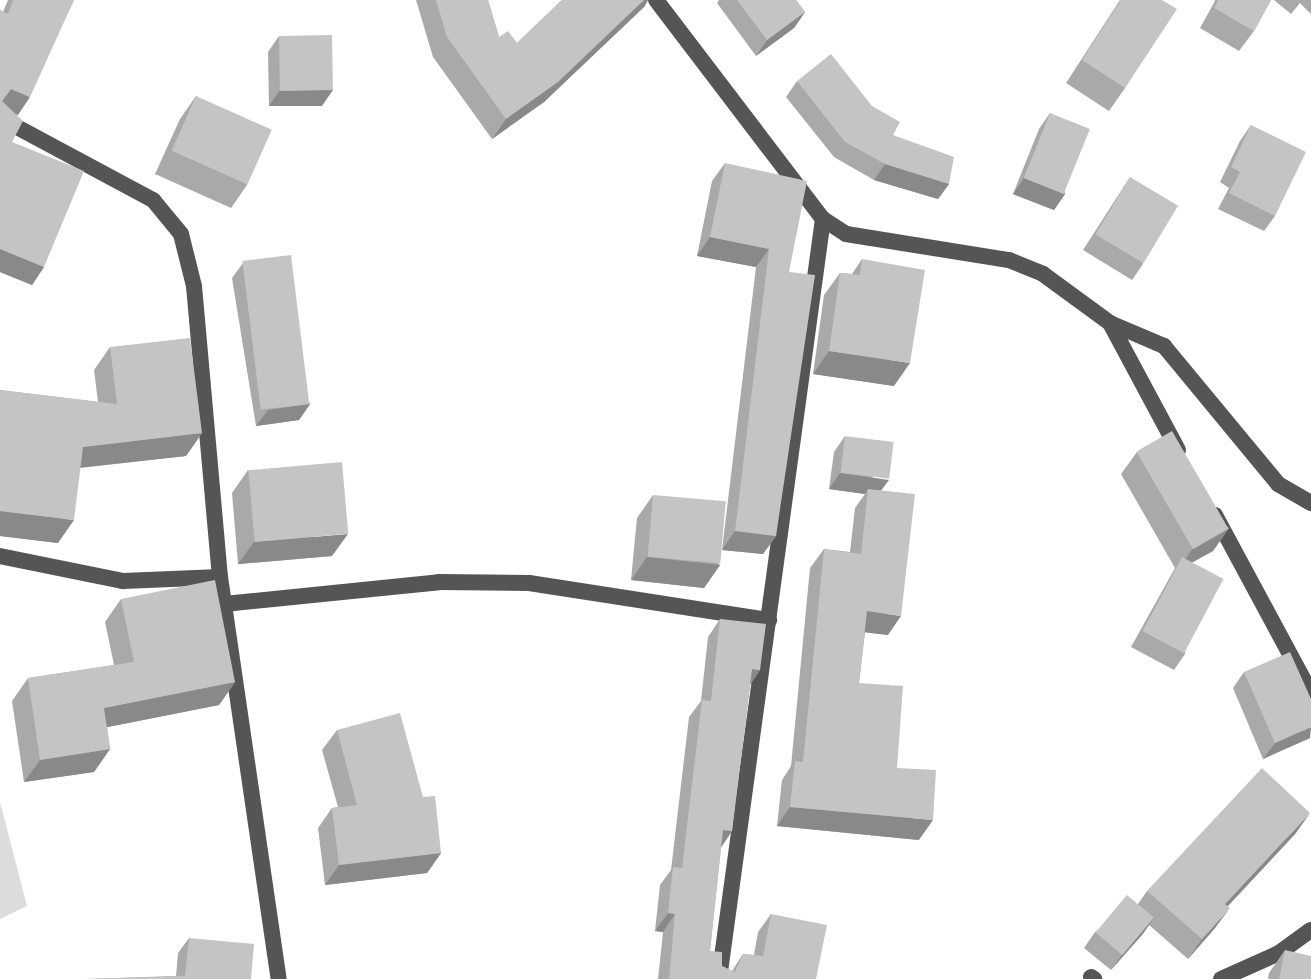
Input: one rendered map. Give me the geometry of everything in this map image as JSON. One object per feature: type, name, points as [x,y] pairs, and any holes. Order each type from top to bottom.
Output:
[{"type":"street","points":[[656,0],[823,219],[846,234],[1009,260],[1043,274],[1110,323],[1164,346],[1278,484],[1311,503]]},
{"type":"street","points":[[0,118],[153,200],[181,234],[194,286],[220,577],[279,979]]},
{"type":"street","points":[[719,979],[823,219]]},
{"type":"street","points":[[1110,323],[1185,462]]},
{"type":"street","points":[[1208,503],[1311,693]]},
{"type":"street","points":[[0,556],[123,581],[220,577]]},
{"type":"street","points":[[224,604],[439,582],[529,583],[769,620]]},
{"type":"street","points":[[1221,979],[1279,953],[1311,930]]},
{"type":"shaded area","points":[[0,802],[27,906],[0,919]]},
{"type":"building","points":[[13,0],[74,0],[30,97],[11,89],[2,101],[23,121],[12,142],[84,171],[44,267],[0,249],[0,10],[8,14]]},
{"type":"building","points":[[436,0],[488,0],[499,37],[508,31],[517,43],[562,0],[644,0],[558,82],[506,119],[447,37]]},
{"type":"building","points":[[737,0],[796,0],[805,12],[767,40]]},
{"type":"building","points":[[1121,0],[1162,0],[1177,9],[1125,88],[1082,60]]},
{"type":"building","points":[[1218,0],[1271,0],[1254,31],[1214,8]]},
{"type":"building","points":[[332,35],[333,90],[280,91],[279,36]]},
{"type":"building","points":[[831,54],[872,106],[900,122],[893,135],[954,157],[949,184],[885,164],[845,142],[797,81]]},
{"type":"building","points":[[196,96],[272,130],[247,185],[172,151]]},
{"type":"building","points":[[1050,113],[1090,129],[1064,194],[1024,178]]},
{"type":"building","points":[[1251,125],[1306,152],[1275,216],[1229,193],[1240,172],[1231,167]]},
{"type":"building","points":[[725,163],[807,181],[789,272],[815,275],[776,536],[735,531],[769,249],[710,237]]},
{"type":"building","points":[[1130,177],[1178,206],[1143,263],[1095,234]]},
{"type":"building","points":[[291,255],[309,404],[261,410],[242,261]]},
{"type":"building","points":[[862,259],[925,270],[910,363],[829,351],[840,273],[860,275]]},
{"type":"building","points":[[190,338],[202,433],[83,447],[74,520],[0,511],[0,390],[117,404],[110,347]]},
{"type":"building","points":[[1172,431],[1228,529],[1193,549],[1136,452]]},
{"type":"building","points":[[845,436],[894,442],[889,479],[840,473]]},
{"type":"building","points":[[342,462],[348,534],[255,542],[248,470]]},
{"type":"building","points":[[868,489],[915,494],[901,616],[867,611],[859,683],[903,686],[897,768],[936,770],[933,820],[790,807],[795,761],[803,762],[824,549],[861,554]]},
{"type":"building","points":[[653,495],[726,501],[720,563],[648,557]]},
{"type":"building","points":[[1182,557],[1223,579],[1184,653],[1143,631]]},
{"type":"building","points":[[215,580],[235,682],[104,708],[110,749],[40,760],[28,678],[134,662],[121,599]]},
{"type":"building","points":[[720,619],[766,624],[760,670],[752,669],[732,831],[723,830],[710,951],[722,952],[722,966],[735,972],[743,954],[763,956],[771,914],[827,925],[816,979],[669,979],[675,914],[668,913],[673,867],[682,868],[702,700],[711,701]]},
{"type":"building","points":[[1290,652],[1311,699],[1311,727],[1275,743],[1244,672]]},
{"type":"building","points":[[400,713],[423,797],[435,796],[441,853],[339,865],[332,808],[357,805],[337,730]]},
{"type":"building","points":[[1262,768],[1310,813],[1225,904],[1230,908],[1202,939],[1147,891]]},
{"type":"building","points":[[1127,895],[1154,917],[1122,955],[1096,933]]},
{"type":"building","points":[[189,938],[254,944],[251,979],[87,979],[185,976]]},
{"type":"building","points":[[1285,950],[1311,956],[1311,979],[1279,979]]}]
